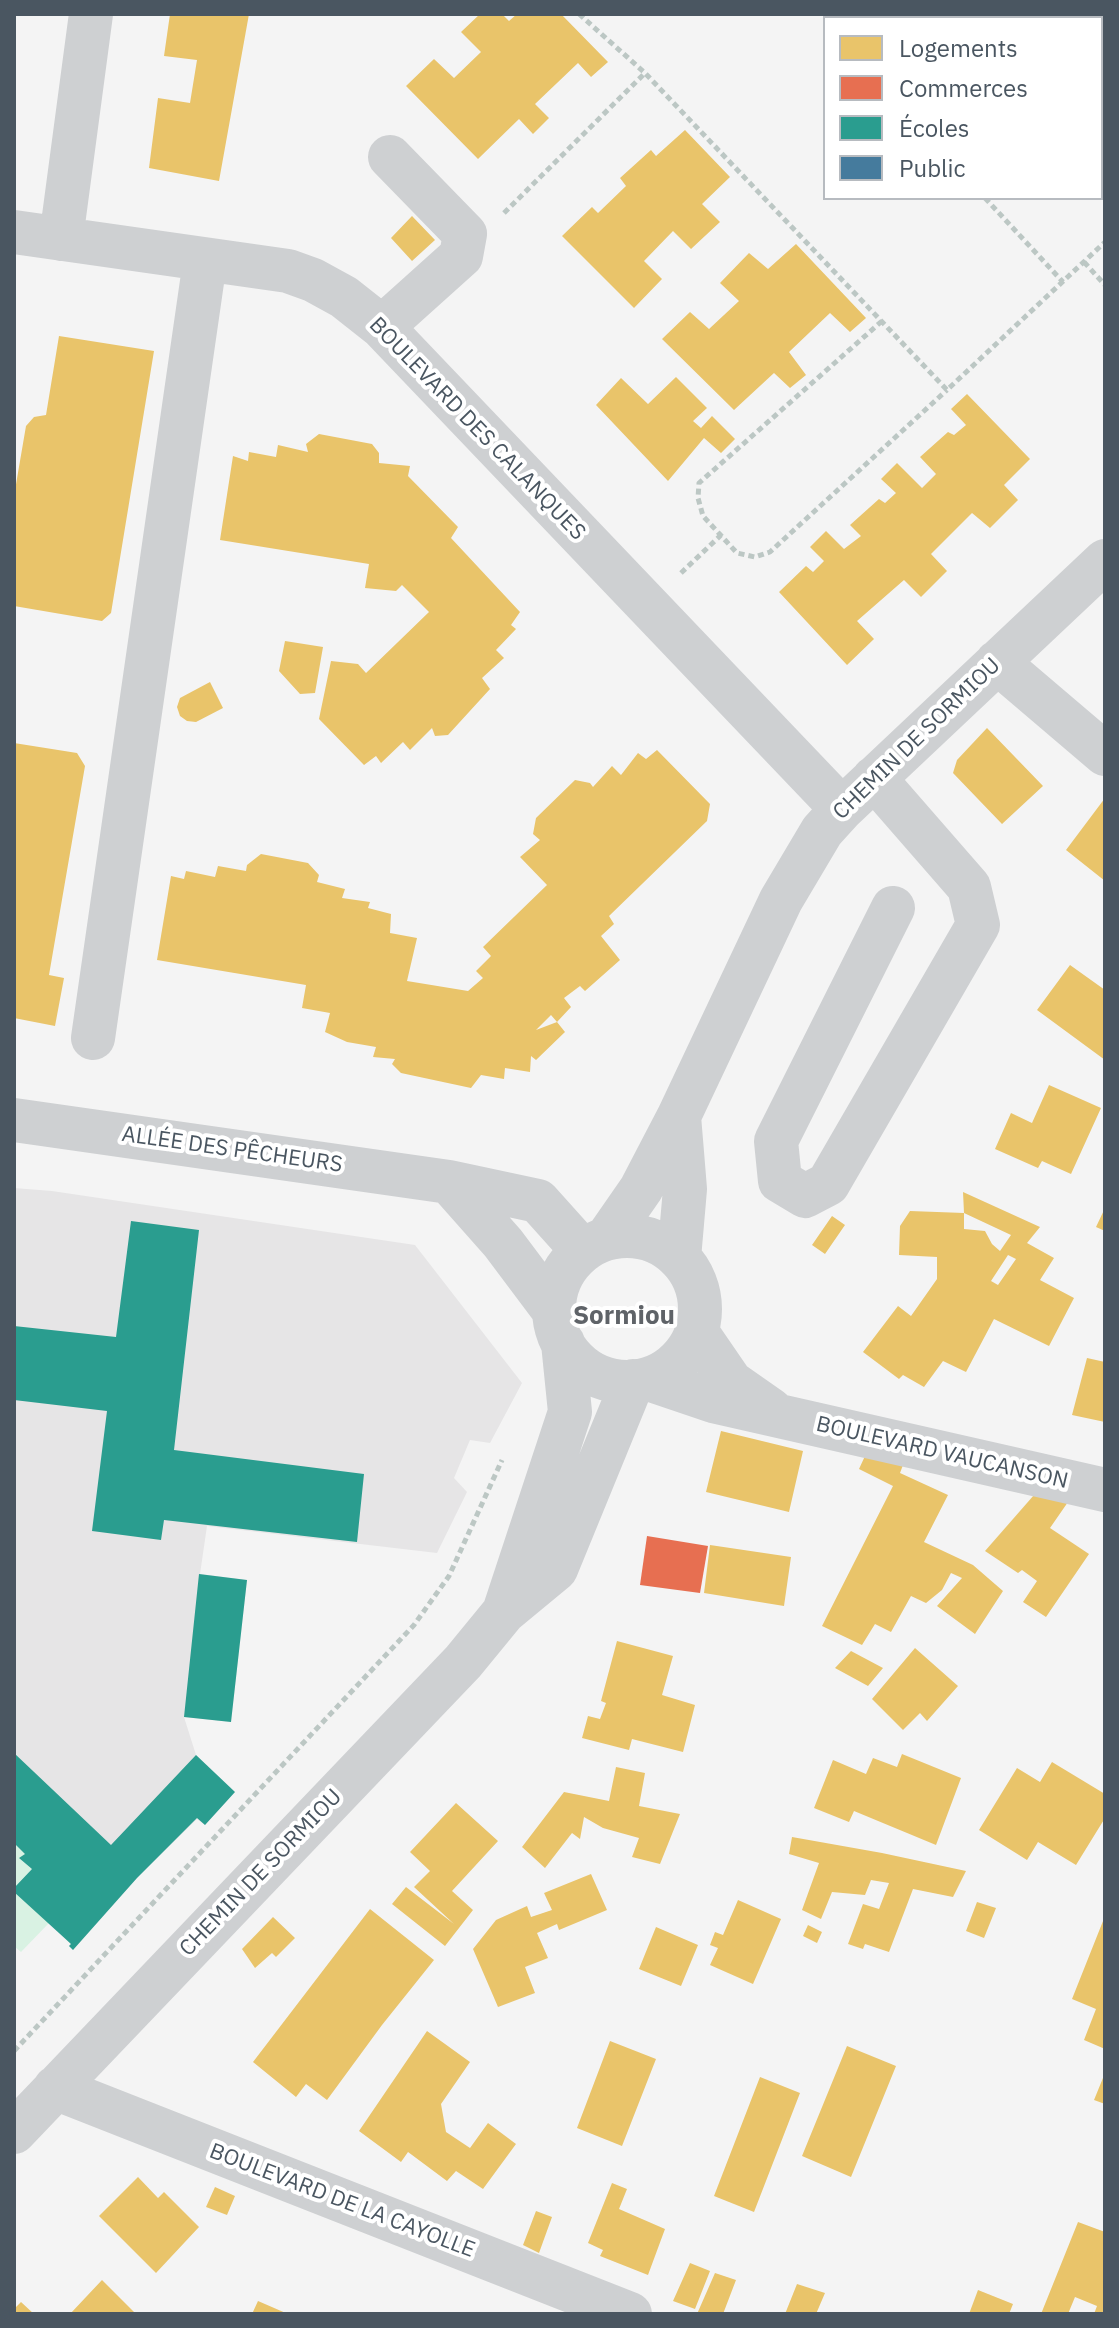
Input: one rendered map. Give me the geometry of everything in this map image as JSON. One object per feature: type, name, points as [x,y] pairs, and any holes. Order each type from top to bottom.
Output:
[{"type":"street","points":[[61,239],[91,14]]},
{"type":"street","points":[[382,327],[461,256],[465,234],[390,157]]},
{"type":"street","name":"BOULEVARD DES CALANQUES","points":[[14,232],[288,271],[344,297],[382,327],[842,809]]},
{"type":"street","points":[[93,1038],[205,261]]},
{"type":"street","name":"CHEMIN DE SORMIOU","points":[[595,1244],[641,1189],[781,900],[822,831],[874,778],[1105,561]]},
{"type":"street","points":[[997,662],[1105,754]]},
{"type":"street","points":[[874,778],[969,887],[978,925],[828,1184],[805,1196],[780,1181],[776,1141],[893,908]]},
{"type":"street","name":"CHEMIN DE SORMIOU","points":[[679,1116],[685,1189],[679,1258]]},
{"type":"street","name":"ALLÉE DES PÊCHEURS","points":[[14,1120],[449,1182],[538,1201],[595,1244]]},
{"type":"street","points":[[449,1182],[503,1243],[558,1327],[575,1360],[592,1373],[612,1380],[640,1380],[669,1368],[686,1352],[696,1331],[700,1311],[698,1292],[691,1274],[679,1258],[664,1246],[646,1238],[626,1235],[595,1244],[567,1267],[557,1288],[558,1327]]},
{"type":"street","name":"CHEMIN DE SORMIOU","points":[[504,1612],[570,1412],[558,1327]]},
{"type":"street","name":"BOULEVARD VAUCANSON","points":[[696,1331],[731,1382],[779,1416]]},
{"type":"street","name":"CHEMIN DE SORMIOU","points":[[14,2132],[463,1662],[504,1612],[556,1569],[640,1380]]},
{"type":"street","name":"BOULEVARD VAUCANSON","points":[[640,1380],[713,1401],[1105,1490]]},
{"type":"street","name":"BOULEVARD DE LA CAYOLLE","points":[[55,2088],[630,2314]]},
{"type":"path","points":[[579,14],[645,73],[947,390]]},
{"type":"path","points":[[461,256],[645,73]]},
{"type":"path","points":[[987,200],[1063,282]]},
{"type":"path","points":[[882,321],[699,483],[698,498],[703,516],[737,553],[755,557],[770,552],[1105,242]]},
{"type":"path","points":[[1084,262],[1105,285]]},
{"type":"path","points":[[14,2051],[414,1625],[449,1576],[508,1446]]},
{"type":"shaded area","points":[[14,1188],[415,1245],[522,1383],[490,1443],[470,1440],[454,1478],[467,1492],[437,1553],[207,1526],[200,1574],[247,1580],[231,1722],[184,1717],[196,1755],[235,1792],[205,1825],[197,1819],[137,1878],[73,1950],[69,1946],[71,1943],[14,1892],[14,1888],[32,1869],[19,1858],[25,1853],[14,1843]]},
{"type":"green space","points":[[14,1843],[25,1854],[20,1859],[32,1869],[14,1888]]},
{"type":"green space","points":[[16,1891],[49,1923],[21,1952],[14,1946]]},
{"type":"building: Logements","points":[[170,14],[249,14],[219,181],[149,168],[158,98],[190,103],[197,60],[164,56]]},
{"type":"building: Logements","points":[[480,14],[502,14],[509,21],[517,14],[561,14],[608,62],[591,77],[578,63],[535,104],[549,118],[533,134],[519,119],[478,159],[406,86],[434,59],[454,78],[481,52],[461,32]]},
{"type":"building: Logements","points":[[959,14],[1028,14],[1028,16]]},
{"type":"building: Logements","points":[[1105,88],[1103,116],[1103,90]]},
{"type":"building: Logements","points":[[685,130],[730,177],[702,204],[720,222],[691,249],[673,231],[644,261],[662,279],[634,308],[562,236],[592,207],[598,213],[626,186],[620,178],[651,150],[656,156]]},
{"type":"building: Logements","points":[[412,216],[435,240],[412,261],[391,238]]},
{"type":"building: Logements","points":[[796,244],[866,318],[850,332],[830,313],[789,352],[806,375],[790,388],[774,373],[734,410],[662,339],[690,312],[709,329],[739,301],[720,283],[749,253],[768,269]]},
{"type":"building: Logements","points":[[59,336],[154,351],[111,613],[102,621],[14,606],[14,496],[26,426],[34,417],[46,415]]},
{"type":"building: Logements","points":[[676,377],[707,408],[693,421],[701,428],[712,416],[735,439],[721,453],[704,438],[668,481],[596,405],[621,378],[648,404]]},
{"type":"building: Logements","points":[[967,394],[1030,459],[1004,485],[1018,500],[990,528],[972,513],[931,554],[947,571],[921,597],[904,580],[857,621],[874,639],[847,665],[779,592],[806,566],[813,572],[824,561],[810,547],[826,531],[844,549],[861,536],[850,525],[879,499],[885,503],[896,493],[881,479],[897,463],[922,488],[936,474],[920,457],[948,432],[954,435],[966,425],[951,409]]},
{"type":"building: Logements","points":[[319,434],[372,444],[379,453],[379,463],[410,466],[408,476],[458,527],[451,538],[520,612],[511,625],[516,629],[496,650],[504,658],[482,678],[490,689],[448,735],[435,736],[432,728],[410,750],[403,742],[381,763],[376,756],[364,765],[319,719],[331,661],[358,664],[366,673],[429,612],[402,585],[396,591],[365,588],[369,564],[220,540],[233,456],[248,461],[249,452],[276,457],[278,445],[308,452],[306,444]]},
{"type":"building: Logements","points":[[285,641],[323,647],[315,693],[300,694],[279,671]]},
{"type":"building: Logements","points":[[210,682],[223,708],[196,722],[180,716],[177,707],[180,698]]},
{"type":"building: Logements","points":[[987,728],[1043,786],[1002,824],[953,773],[957,760]]},
{"type":"building: Logements","points":[[14,743],[77,753],[85,766],[49,975],[64,978],[55,1026],[14,1018]]},
{"type":"building: Logements","points":[[657,750],[710,804],[707,821],[609,916],[614,924],[601,936],[620,960],[585,991],[580,986],[564,998],[571,1007],[557,1022],[565,1032],[536,1060],[531,1056],[530,1072],[505,1068],[504,1079],[481,1075],[471,1088],[401,1073],[392,1064],[395,1059],[373,1057],[376,1047],[347,1042],[325,1032],[330,1013],[302,1008],[306,985],[157,960],[171,876],[184,879],[186,871],[215,877],[218,866],[246,871],[247,865],[261,854],[308,863],[319,875],[317,882],[345,889],[342,898],[370,902],[368,908],[391,914],[390,933],[417,938],[407,981],[468,991],[483,978],[476,971],[491,956],[483,947],[547,885],[520,857],[540,840],[533,834],[536,818],[575,780],[590,783],[593,787],[612,766],[621,775],[638,753],[646,759]],"holes":[[[551,1015],[557,1022],[536,1030]]]},
{"type":"building: Logements","points":[[1105,798],[1105,881],[1066,850]]},
{"type":"building: Logements","points":[[1070,965],[1105,990],[1105,1060],[1037,1010]]},
{"type":"building: Logements","points":[[1049,1085],[1101,1108],[1071,1174],[1042,1161],[1038,1168],[995,1149],[1011,1113],[1032,1123]]},
{"type":"building: Logements","points":[[963,1192],[1040,1227],[1027,1243],[1054,1258],[1040,1280],[1074,1298],[1049,1346],[994,1319],[966,1372],[943,1361],[924,1387],[903,1375],[899,1379],[863,1352],[898,1306],[911,1316],[937,1279],[937,1257],[899,1255],[900,1226],[910,1211],[964,1213]],"holes":[[[964,1213],[1011,1235],[1000,1251],[985,1231],[964,1229]],[[1008,1255],[1016,1259],[998,1285],[991,1281]]]},
{"type":"building: Logements","points":[[1105,1208],[1105,1231],[1096,1227]]},
{"type":"building: Logements","points":[[832,1216],[845,1225],[825,1254],[812,1245]]},
{"type":"building: Logements","points":[[1087,1358],[1105,1362],[1105,1422],[1072,1415]]},
{"type":"building: Logements","points":[[721,1431],[803,1451],[789,1512],[706,1492]]},
{"type":"building: Logements","points":[[865,1456],[903,1465],[900,1473],[948,1495],[924,1542],[973,1565],[1003,1591],[975,1634],[937,1606],[962,1578],[951,1573],[942,1590],[926,1603],[911,1596],[891,1632],[875,1624],[862,1645],[822,1626],[893,1486],[859,1469]]},
{"type":"building: Logements","points":[[1034,1495],[1068,1502],[1050,1528],[1089,1554],[1046,1617],[1023,1602],[1037,1581],[1022,1570],[1018,1573],[985,1551]]},
{"type":"building: Logements","points":[[710,1545],[791,1557],[784,1606],[704,1593]]},
{"type":"building: Logements","points":[[617,1641],[673,1656],[662,1695],[695,1705],[683,1752],[632,1739],[629,1750],[582,1738],[588,1716],[600,1719],[606,1703],[601,1701]]},
{"type":"building: Logements","points":[[915,1648],[958,1686],[927,1721],[920,1713],[903,1730],[872,1699]]},
{"type":"building: Logements","points":[[851,1651],[883,1668],[868,1686],[835,1668]]},
{"type":"building: Logements","points":[[902,1754],[961,1778],[936,1845],[854,1811],[849,1822],[814,1808],[833,1760],[866,1774],[873,1758],[897,1767]]},
{"type":"building: Logements","points":[[1052,1762],[1105,1794],[1105,1818],[1076,1865],[1038,1842],[1027,1860],[979,1830],[1017,1768],[1040,1782]]},
{"type":"building: Logements","points":[[616,1767],[645,1773],[639,1806],[680,1814],[660,1864],[632,1857],[639,1838],[603,1828],[584,1817],[580,1839],[572,1833],[545,1868],[522,1847],[564,1792],[609,1801]]},
{"type":"building: Logements","points":[[456,1803],[498,1841],[452,1891],[473,1910],[445,1946],[392,1904],[406,1887],[454,1924],[414,1887],[430,1871],[410,1852]]},
{"type":"building: Logements","points":[[792,1837],[966,1871],[953,1897],[913,1889],[889,1952],[865,1944],[863,1949],[848,1944],[863,1904],[879,1909],[889,1883],[871,1880],[865,1895],[832,1892],[821,1919],[802,1910],[819,1863],[789,1854]]},
{"type":"building: Logements","points":[[591,1874],[607,1910],[559,1930],[557,1924],[537,1933],[548,1958],[525,1967],[535,1993],[498,2007],[473,1949],[496,1920],[527,1906],[531,1917],[552,1910],[544,1893]]},
{"type":"building: Logements","points":[[738,1900],[781,1919],[753,1984],[710,1965],[718,1948],[710,1945],[715,1932],[723,1935]]},
{"type":"building: Logements","points":[[977,1902],[996,1908],[984,1938],[966,1931]]},
{"type":"building: Logements","points":[[370,1909],[434,1960],[327,2100],[306,2084],[296,2097],[253,2062]]},
{"type":"building: Logements","points":[[1105,1916],[1105,2049],[1084,2040],[1096,2009],[1072,1999]]},
{"type":"building: Logements","points":[[273,1917],[295,1938],[276,1957],[272,1953],[255,1968],[242,1949]]},
{"type":"building: Logements","points":[[808,1925],[822,1932],[817,1943],[803,1936]]},
{"type":"building: Logements","points":[[656,1927],[698,1945],[681,1986],[639,1969]]},
{"type":"building: Logements","points":[[427,2031],[470,2062],[441,2104],[446,2132],[470,2148],[488,2123],[516,2144],[483,2189],[456,2171],[447,2181],[408,2152],[401,2162],[359,2131]]},
{"type":"building: Logements","points":[[610,2041],[656,2059],[622,2146],[577,2128]]},
{"type":"building: Logements","points":[[847,2046],[896,2066],[851,2177],[802,2156]]},
{"type":"building: Logements","points":[[1105,2073],[1105,2104],[1094,2100]]},
{"type":"building: Logements","points":[[760,2077],[800,2093],[754,2212],[714,2196]]},
{"type":"building: Logements","points":[[138,2177],[158,2198],[164,2192],[199,2227],[156,2273],[99,2216]]},
{"type":"building: Logements","points":[[612,2183],[627,2189],[619,2209],[665,2229],[648,2275],[600,2256],[603,2250],[588,2243]]},
{"type":"building: Logements","points":[[215,2187],[235,2196],[227,2215],[206,2207]]},
{"type":"building: Logements","points":[[536,2211],[552,2217],[539,2253],[523,2245]]},
{"type":"building: Logements","points":[[1078,2222],[1105,2232],[1105,2314],[1094,2314],[1097,2306],[1075,2297],[1068,2314],[1041,2314]]},
{"type":"building: Logements","points":[[690,2263],[710,2271],[695,2309],[673,2301]]},
{"type":"building: Logements","points":[[715,2273],[736,2280],[723,2314],[697,2314]]},
{"type":"building: Logements","points":[[102,2280],[136,2314],[70,2314]]},
{"type":"building: Logements","points":[[797,2284],[825,2293],[816,2314],[785,2314]]},
{"type":"building: Logements","points":[[978,2290],[1013,2304],[1009,2314],[969,2314]]},
{"type":"building: Logements","points":[[258,2301],[288,2314],[252,2314]]},
{"type":"building: Logements","points":[[21,2302],[34,2314],[14,2314],[14,2309]]},
{"type":"building: Commerces","points":[[647,1536],[708,1546],[700,1593],[640,1585]]},
{"type":"building: Écoles","points":[[131,1221],[199,1230],[174,1450],[364,1474],[357,1542],[164,1520],[161,1540],[92,1531],[107,1411],[14,1400],[14,1326],[116,1337]]},
{"type":"building: Écoles","points":[[199,1574],[247,1580],[231,1722],[184,1717]]},
{"type":"building: Écoles","points":[[14,1753],[111,1845],[196,1755],[235,1792],[205,1825],[197,1818],[137,1878],[73,1950],[69,1946],[71,1944],[14,1892],[14,1888],[32,1869],[19,1858],[25,1854],[14,1843]]},
{"type":"building: Public","points":[[959,14],[960,16],[850,16]]},
{"type":"district","name":"Sormiou","points":[[624,1316]]}]
